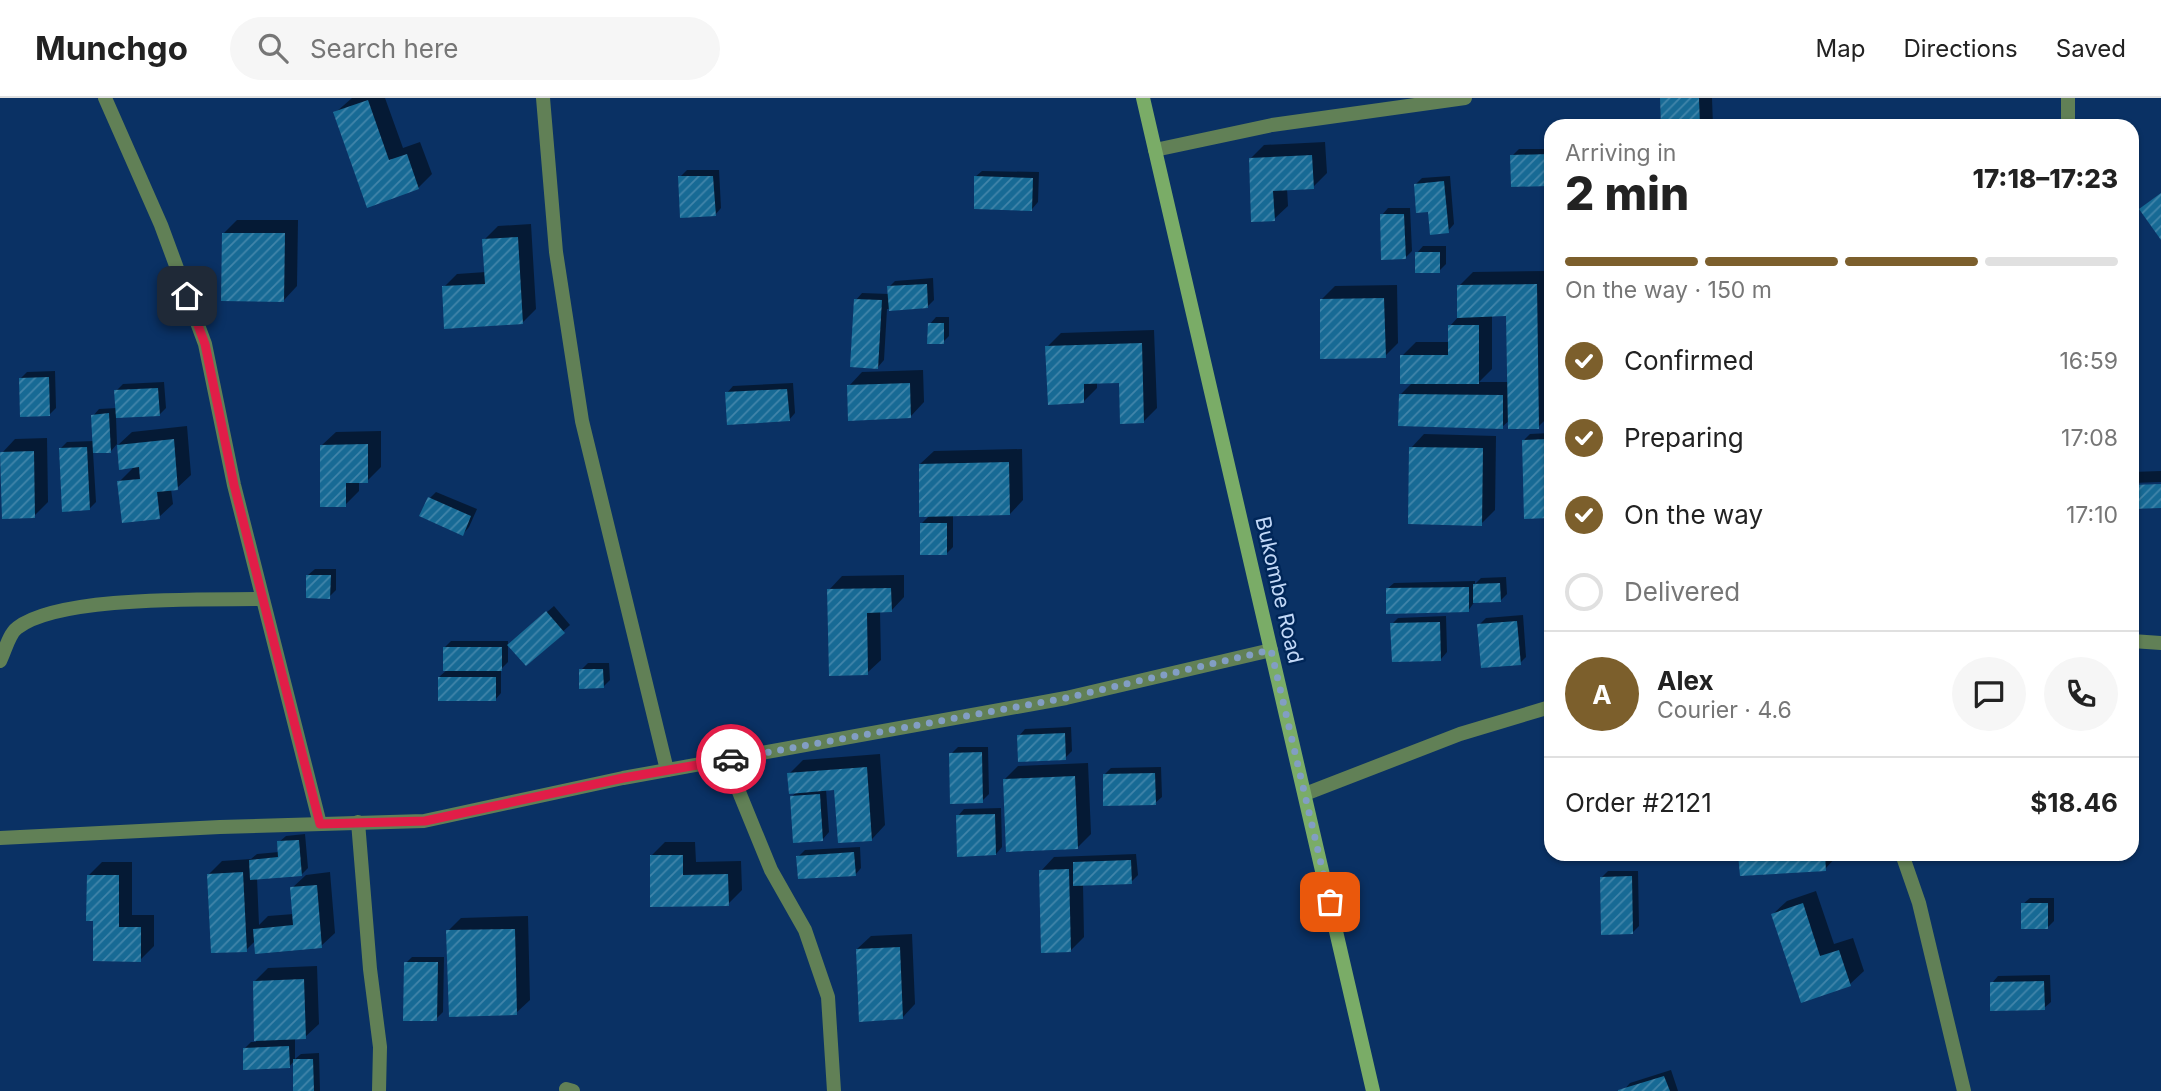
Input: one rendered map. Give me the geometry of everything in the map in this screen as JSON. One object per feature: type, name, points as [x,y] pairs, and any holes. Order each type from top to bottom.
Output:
[{"type":"main road","name":"Bukombe Road","points":[[1143,98],[1373,1091]]},
{"type":"street","points":[[105,98],[161,225],[205,344],[234,485],[320,824]]},
{"type":"street","points":[[543,98],[556,252],[582,421],[667,770]]},
{"type":"street","points":[[1155,150],[1272,125],[1465,98]]},
{"type":"street","points":[[2068,98],[2068,119]]},
{"type":"street","points":[[0,661],[15,629],[38,615],[116,602],[262,599]]},
{"type":"street","points":[[2139,641],[2161,643]]},
{"type":"street","points":[[0,838],[425,821],[667,770],[1066,698],[1271,650]]},
{"type":"street","points":[[1305,794],[1460,733],[1544,708]]},
{"type":"street","points":[[726,760],[771,870],[805,930],[828,997],[834,1091]]},
{"type":"street","points":[[358,822],[369,969],[380,1047],[379,1091]]},
{"type":"street","points":[[1904,861],[1919,903],[1964,1091]]},
{"type":"building","points":[[1660,98],[1699,98],[1700,119],[1661,119]]},
{"type":"building","points":[[368,100],[389,160],[407,154],[419,189],[367,208],[333,112]]},
{"type":"building","points":[[1544,154],[1544,186],[1511,187],[1510,155]]},
{"type":"building","points":[[1312,155],[1314,189],[1273,191],[1275,221],[1251,222],[1249,158]]},
{"type":"building","points":[[678,176],[713,176],[716,216],[680,218]]},
{"type":"building","points":[[974,176],[1033,178],[1032,211],[974,209]]},
{"type":"building","points":[[1444,181],[1449,233],[1430,235],[1428,212],[1416,213],[1414,184]]},
{"type":"building","points":[[2161,193],[2161,240],[2139,209]]},
{"type":"building","points":[[1380,214],[1404,214],[1406,259],[1381,260]]},
{"type":"building","points":[[222,233],[285,233],[284,302],[221,301]]},
{"type":"building","points":[[518,237],[523,324],[444,329],[442,286],[485,284],[482,239]]},
{"type":"building","points":[[1415,252],[1440,252],[1440,273],[1415,273]]},
{"type":"building","points":[[927,284],[928,308],[889,311],[887,286]]},
{"type":"building","points":[[1537,284],[1539,429],[1508,429],[1506,316],[1457,318],[1457,285]]},
{"type":"building","points":[[1384,298],[1386,358],[1320,359],[1320,299]]},
{"type":"building","points":[[854,299],[882,300],[878,369],[850,367]]},
{"type":"building","points":[[928,323],[944,323],[944,344],[927,344]]},
{"type":"building","points":[[1448,325],[1479,325],[1479,384],[1400,384],[1400,355],[1448,355]]},
{"type":"building","points":[[1142,343],[1144,423],[1120,424],[1119,383],[1084,384],[1084,403],[1048,405],[1045,346]]},
{"type":"building","points":[[49,377],[50,416],[20,417],[19,378]]},
{"type":"building","points":[[910,383],[911,418],[848,421],[847,385]]},
{"type":"building","points":[[158,388],[160,416],[116,418],[114,390]]},
{"type":"building","points":[[787,389],[790,421],[727,425],[725,392]]},
{"type":"building","points":[[1399,394],[1503,395],[1503,429],[1398,426]]},
{"type":"building","points":[[109,413],[111,453],[93,453],[91,415]]},
{"type":"building","points":[[174,439],[178,490],[157,492],[160,519],[122,523],[117,481],[140,479],[139,467],[119,470],[117,445]]},
{"type":"building","points":[[1544,439],[1544,518],[1524,519],[1522,440]]},
{"type":"building","points":[[368,444],[368,483],[346,483],[346,507],[320,507],[320,445]]},
{"type":"building","points":[[87,447],[90,510],[62,512],[59,448]]},
{"type":"building","points":[[1409,447],[1483,448],[1482,526],[1408,524]]},
{"type":"building","points":[[34,451],[35,518],[2,519],[0,452]]},
{"type":"building","points":[[1009,462],[1010,515],[919,517],[919,464]]},
{"type":"building","points":[[2161,484],[2161,508],[2139,509],[2139,485]]},
{"type":"building","points":[[428,497],[471,516],[463,536],[419,516]]},
{"type":"building","points":[[920,523],[947,523],[947,555],[920,555]]},
{"type":"building","points":[[306,575],[331,575],[330,599],[306,598]]},
{"type":"building","points":[[1500,583],[1501,602],[1473,603],[1473,584]]},
{"type":"building","points":[[1469,587],[1469,612],[1386,614],[1386,588]]},
{"type":"building","points":[[891,588],[892,612],[867,613],[868,675],[829,676],[827,589]]},
{"type":"building","points":[[546,611],[565,633],[526,666],[507,645]]},
{"type":"building","points":[[1517,621],[1521,665],[1481,668],[1477,624]]},
{"type":"building","points":[[1440,622],[1441,661],[1392,662],[1390,623]]},
{"type":"building","points":[[443,647],[502,647],[502,671],[443,671]]},
{"type":"building","points":[[579,669],[603,669],[604,688],[579,689]]},
{"type":"building","points":[[438,677],[496,677],[496,701],[438,701]]},
{"type":"building","points":[[1065,733],[1066,760],[1018,762],[1017,735]]},
{"type":"building","points":[[982,752],[983,803],[950,804],[949,753]]},
{"type":"building","points":[[867,767],[872,841],[838,843],[834,790],[789,794],[787,773]]},
{"type":"building","points":[[1155,773],[1156,805],[1103,806],[1103,774]]},
{"type":"building","points":[[1075,776],[1078,849],[1006,852],[1003,779]]},
{"type":"building","points":[[820,794],[823,841],[793,843],[790,796]]},
{"type":"building","points":[[995,814],[996,855],[957,857],[956,815]]},
{"type":"building","points":[[299,840],[302,876],[250,880],[249,860],[278,857],[277,841]]},
{"type":"building","points":[[854,852],[856,876],[798,879],[796,856]]},
{"type":"building","points":[[650,855],[683,855],[683,875],[728,874],[729,906],[650,907]]},
{"type":"building","points":[[1131,860],[1132,884],[1073,886],[1073,862]]},
{"type":"building","points":[[1739,861],[1825,861],[1826,871],[1740,876]]},
{"type":"building","points":[[1069,869],[1071,952],[1041,953],[1039,870]]},
{"type":"building","points":[[243,872],[247,952],[211,953],[207,874]]},
{"type":"building","points":[[87,875],[119,875],[119,927],[141,927],[141,962],[93,961],[93,921],[86,921]]},
{"type":"building","points":[[1632,876],[1633,934],[1601,935],[1600,877]]},
{"type":"building","points":[[317,885],[322,948],[255,954],[253,929],[293,925],[290,887]]},
{"type":"building","points":[[1803,903],[1820,956],[1839,950],[1851,986],[1801,1003],[1771,914]]},
{"type":"building","points":[[2021,903],[2048,903],[2048,929],[2021,929]]},
{"type":"building","points":[[515,929],[517,1015],[449,1017],[446,930]]},
{"type":"building","points":[[900,947],[903,1019],[859,1022],[856,949]]},
{"type":"building","points":[[404,962],[438,962],[437,1021],[403,1021]]},
{"type":"building","points":[[304,979],[306,1039],[254,1041],[253,981]]},
{"type":"building","points":[[2044,981],[2045,1010],[1990,1011],[1990,982]]},
{"type":"building","points":[[289,1046],[290,1068],[243,1070],[243,1048]]},
{"type":"building","points":[[293,1059],[313,1059],[314,1091],[293,1091]]},
{"type":"building","points":[[1664,1076],[1670,1091],[1618,1091],[1618,1090]]},
{"type":"way so far","points":[[731,759],[1066,698],[1271,650],[1330,902]]},
{"type":"route","points":[[187,296],[205,344],[234,485],[320,824],[425,821],[623,778],[731,759]]}]
